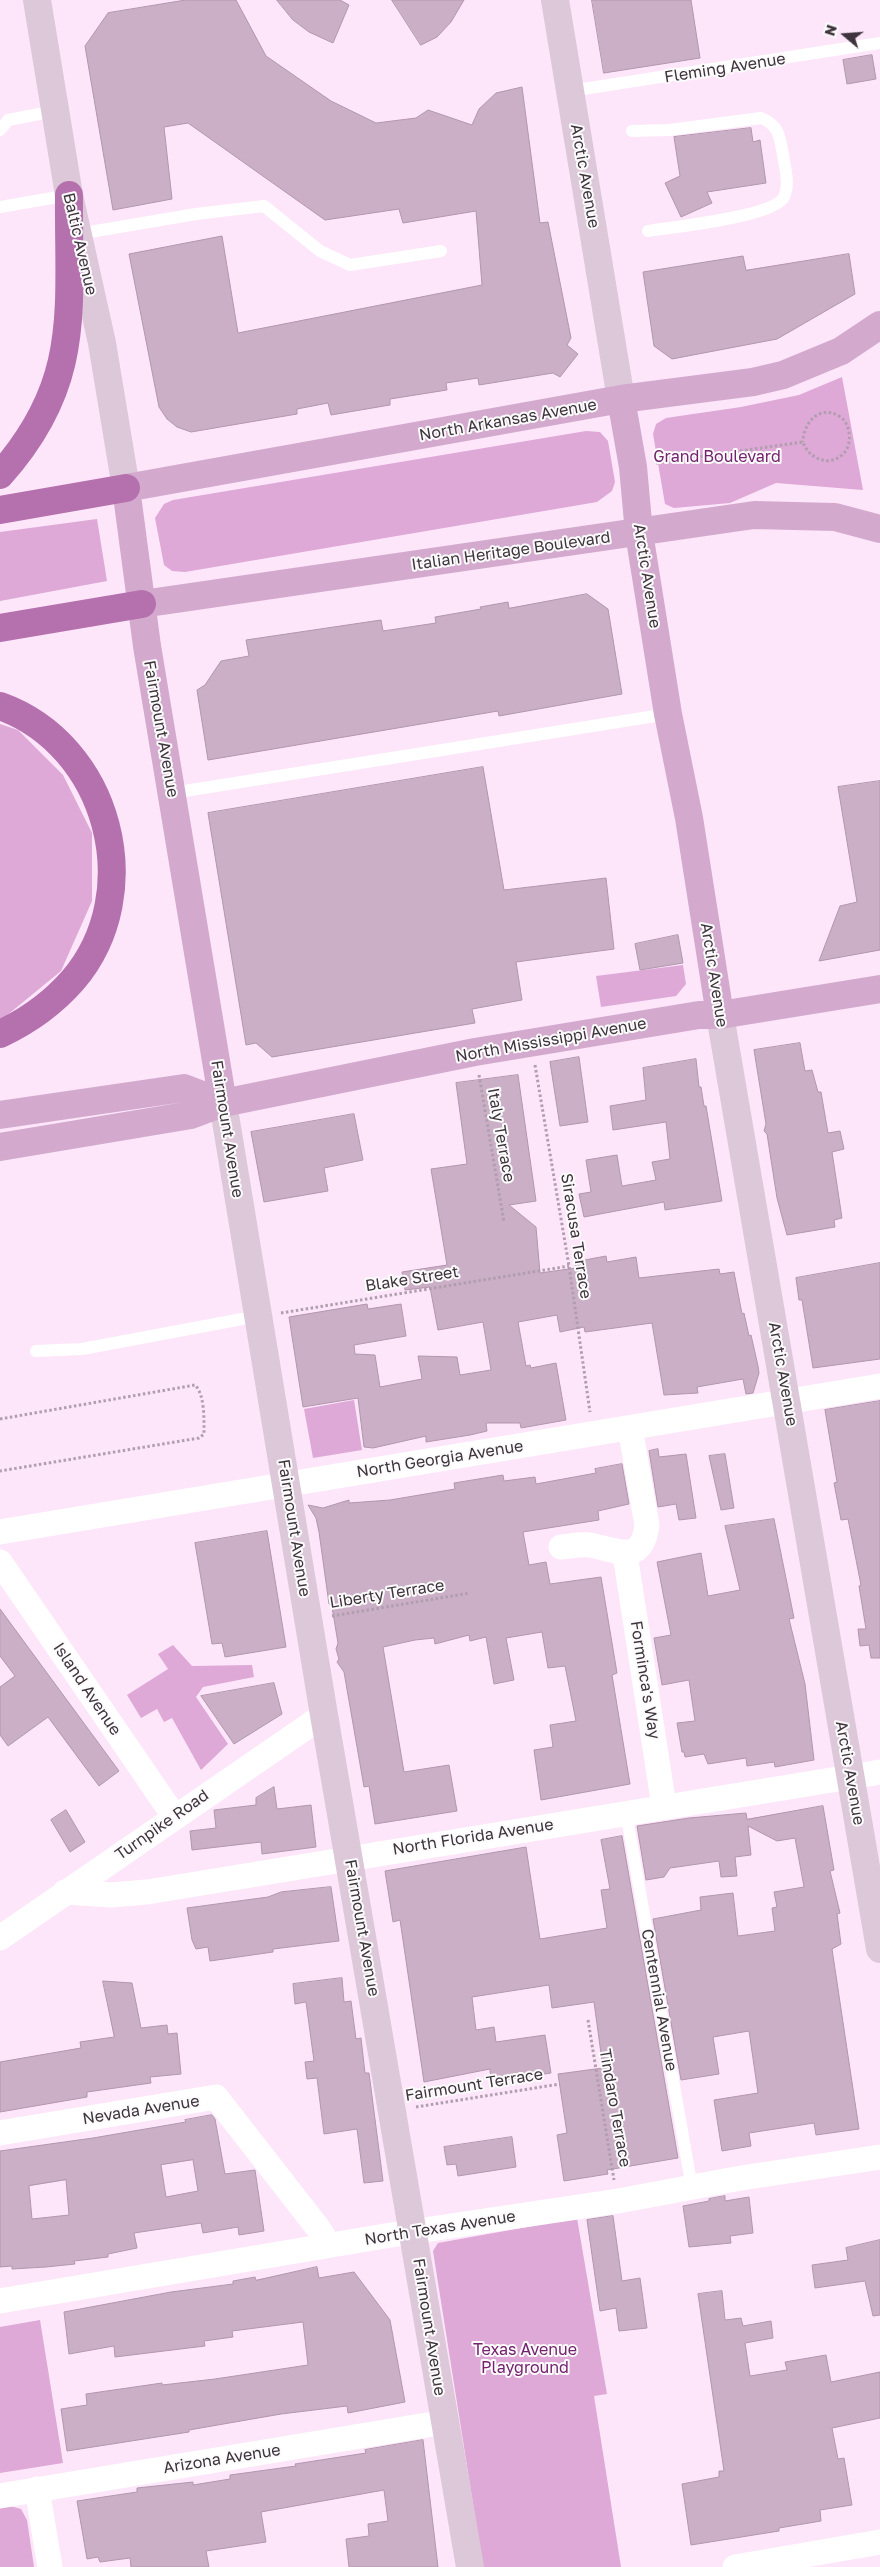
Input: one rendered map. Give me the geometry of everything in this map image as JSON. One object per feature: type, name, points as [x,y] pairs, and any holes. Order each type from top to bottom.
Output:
[{"type":"highway","points":[[0,475],[23,449],[44,416],[63,362],[68,321],[68,196]]},
{"type":"highway","points":[[0,510],[126,488]]},
{"type":"highway","points":[[0,628],[142,604]]},
{"type":"highway","points":[[0,706],[23,716],[45,731],[65,750],[86,777],[94,792],[108,830],[112,869],[108,908],[102,927],[74,979],[45,1008],[0,1034]]},
{"type":"main road","name":"North Arkansas Avenue","points":[[126,488],[621,399],[753,382],[783,375],[841,351],[880,325]]},
{"type":"main road","name":"Arctic Avenue","points":[[621,399],[633,467],[639,533],[668,714],[689,818],[720,1015]]},
{"type":"main road","name":"Fairmount Avenue","points":[[126,488],[142,604],[223,1102]]},
{"type":"main road","name":"Italian Heritage Boulevard","points":[[142,604],[754,515],[835,517],[880,529]]},
{"type":"main road","name":"North Mississippi Avenue","points":[[0,1147],[191,1115],[223,1102],[475,1052],[699,1015],[720,1015],[880,989]]},
{"type":"main road","points":[[0,1116],[184,1088],[223,1102]]},
{"type":"street","name":"Baltic Avenue","points":[[37,0],[68,196],[102,343],[126,488]]},
{"type":"street","name":"Arctic Avenue","points":[[555,0],[621,399]]},
{"type":"street","name":"Arctic Avenue","points":[[720,1015],[788,1401],[880,1949]]},
{"type":"street","name":"Fairmount Avenue","points":[[223,1102],[324,1715],[470,2567]]},
{"type":"street","name":"North Georgia Avenue","points":[[0,1532],[594,1435],[880,1386]]},
{"type":"street","points":[[562,1547],[591,1546],[625,1554],[636,1550],[645,1540],[647,1525],[630,1428]]},
{"type":"street","name":"Forminca's Way","points":[[625,1554],[664,1806]]},
{"type":"street","name":"Island Avenue","points":[[0,1562],[174,1816]]},
{"type":"street","name":"Turnpike Road","points":[[0,1938],[174,1816],[324,1715]]},
{"type":"street","name":"North Florida Avenue","points":[[65,1892],[96,1895],[130,1894],[880,1772]]},
{"type":"street","name":"Nevada Avenue","points":[[0,2133],[216,2097],[318,2228],[329,2245]]},
{"type":"street","name":"North Texas Avenue","points":[[0,2301],[413,2231],[618,2201],[741,2178],[880,2157]]},
{"type":"street","name":"Arizona Avenue","points":[[0,2496],[445,2422]]},
{"type":"street","points":[[37,2489],[50,2567]]},
{"type":"street","points":[[735,2567],[880,2542]]},
{"type":"lane","name":"Fleming Avenue","points":[[570,91],[880,43]]},
{"type":"lane","points":[[0,130],[8,120],[55,111]]},
{"type":"lane","points":[[632,130],[669,130],[761,118],[772,122],[778,131],[785,167],[787,182],[783,198],[771,208],[734,218],[648,231]]},
{"type":"lane","points":[[0,207],[68,196]]},
{"type":"lane","points":[[78,234],[196,214],[264,206],[320,251],[350,265],[441,251]]},
{"type":"lane","points":[[172,793],[668,714]]},
{"type":"lane","points":[[36,1351],[82,1349],[258,1316]]},
{"type":"lane","name":"Centennial Avenue","points":[[626,1812],[692,2188]]},
{"type":"path","points":[[827,413],[839,416],[846,423],[850,436],[848,448],[842,455],[833,460],[815,458],[806,450],[803,442],[803,431],[814,416],[827,413]]},
{"type":"path","points":[[633,467],[803,442]]},
{"type":"path","name":"Siracusa Terrace","points":[[532,1042],[569,1266],[594,1435]]},
{"type":"path","name":"Italy Terrace","points":[[475,1052],[504,1222]]},
{"type":"path","name":"Blake Street","points":[[258,1316],[569,1266]]},
{"type":"path","points":[[0,1419],[195,1385],[199,1389],[204,1434],[199,1438],[0,1471]]},
{"type":"path","name":"Liberty Terrace","points":[[309,1620],[470,1593]]},
{"type":"path","name":"Tindaro Terrace","points":[[588,2020],[618,2201]]},
{"type":"path","name":"Fairmount Terrace","points":[[393,2110],[560,2084]]},
{"type":"green space","name":"Grand Boulevard","points":[[842,377],[863,490],[776,483],[730,503],[674,508],[665,504],[653,434],[656,424],[666,418],[741,407],[799,395]]},
{"type":"green space","points":[[586,431],[600,432],[608,441],[615,482],[612,491],[597,502],[185,572],[172,571],[164,565],[155,518],[164,504],[173,500]]},
{"type":"green space","points":[[97,519],[107,581],[0,601],[0,532]]},
{"type":"green space","points":[[0,724],[18,730],[63,775],[92,833],[92,901],[61,971],[0,1021]]},
{"type":"green space","points":[[683,965],[686,984],[676,996],[601,1007],[596,976]]},
{"type":"green space","points":[[354,1400],[362,1450],[313,1458],[304,1409]]},
{"type":"green space","points":[[173,1645],[192,1666],[252,1665],[254,1677],[203,1687],[196,1697],[228,1744],[201,1770],[172,1718],[164,1722],[157,1709],[141,1718],[127,1695],[168,1669],[158,1654]]},
{"type":"green space","name":"Texas Avenue Playground","points":[[577,2218],[607,2394],[594,2396],[621,2567],[483,2567],[433,2251],[438,2243]]},
{"type":"green space","points":[[40,2320],[63,2463],[0,2473],[0,2327]]},
{"type":"green space","points":[[10,2506],[21,2509],[27,2520],[34,2567],[0,2567],[0,2507]]},
{"type":"building","points":[[186,0],[236,0],[266,56],[331,101],[376,123],[416,118],[428,110],[472,125],[479,109],[496,93],[522,87],[540,223],[548,222],[571,338],[567,345],[578,354],[560,377],[553,373],[479,385],[478,378],[446,383],[447,390],[390,399],[390,405],[331,415],[328,403],[297,409],[297,414],[191,432],[177,427],[167,419],[159,407],[129,254],[222,236],[238,333],[482,285],[476,211],[403,223],[399,209],[325,220],[188,123],[164,127],[172,199],[113,210],[85,46],[108,13]]},
{"type":"building","points":[[277,0],[340,0],[349,5],[333,43],[309,32],[293,20]]},
{"type":"building","points":[[392,0],[464,0],[451,22],[437,37],[421,45]]},
{"type":"building","points":[[592,0],[691,0],[700,58],[604,73]]},
{"type":"building","points":[[872,55],[876,79],[847,84],[843,60]]},
{"type":"building","points":[[751,128],[753,142],[760,140],[766,183],[707,192],[712,203],[681,217],[665,183],[680,176],[674,137]]},
{"type":"building","points":[[849,254],[855,294],[777,339],[672,359],[654,346],[643,272],[743,256],[746,270]]},
{"type":"building","points":[[587,594],[608,609],[622,694],[499,716],[498,711],[208,760],[197,690],[205,685],[221,661],[249,656],[246,640],[381,620],[383,631],[436,623],[435,617],[481,609],[480,607],[508,602],[509,608]]},
{"type":"building","points":[[483,767],[504,890],[606,878],[614,949],[516,962],[522,1000],[472,1009],[475,1023],[272,1057],[256,1043],[246,1045],[208,813]]},
{"type":"building","points":[[880,781],[880,950],[819,961],[840,906],[857,902],[838,787]]},
{"type":"building","points":[[678,935],[683,963],[640,970],[635,944]]},
{"type":"building","points":[[800,1043],[805,1071],[812,1070],[818,1092],[821,1092],[828,1133],[840,1131],[844,1149],[832,1152],[842,1218],[834,1220],[835,1227],[787,1235],[777,1198],[767,1134],[764,1131],[766,1124],[754,1050]]},
{"type":"building","points":[[579,1057],[588,1122],[560,1126],[550,1062]]},
{"type":"building","points":[[696,1059],[699,1087],[701,1087],[704,1106],[706,1106],[722,1201],[665,1210],[664,1202],[584,1217],[579,1194],[591,1192],[586,1160],[617,1155],[622,1186],[656,1180],[652,1162],[670,1159],[666,1122],[613,1130],[610,1106],[646,1100],[643,1068]]},
{"type":"building","points":[[518,1075],[536,1201],[509,1205],[536,1227],[540,1273],[576,1268],[574,1262],[606,1256],[607,1262],[636,1257],[639,1278],[719,1269],[720,1274],[734,1272],[742,1314],[744,1313],[749,1336],[751,1335],[758,1366],[759,1373],[753,1393],[746,1394],[743,1379],[697,1387],[698,1393],[664,1395],[652,1323],[585,1332],[584,1327],[560,1332],[557,1315],[518,1322],[526,1366],[530,1365],[531,1368],[556,1363],[566,1420],[521,1428],[520,1423],[486,1423],[487,1431],[470,1435],[426,1442],[426,1436],[373,1448],[364,1447],[358,1398],[303,1407],[289,1317],[367,1304],[368,1309],[401,1304],[406,1336],[354,1345],[355,1354],[375,1355],[380,1387],[422,1379],[418,1356],[457,1357],[460,1375],[491,1370],[483,1322],[438,1330],[430,1287],[405,1290],[402,1272],[447,1265],[431,1169],[467,1164],[456,1083]]},
{"type":"building","points":[[354,1114],[363,1160],[324,1168],[328,1191],[264,1202],[251,1132]]},
{"type":"building","points":[[880,1263],[880,1359],[813,1368],[802,1300],[799,1300],[796,1278]]},
{"type":"building","points":[[880,1401],[880,1658],[871,1658],[869,1645],[860,1646],[858,1629],[866,1629],[859,1586],[861,1585],[848,1519],[841,1520],[834,1483],[837,1482],[825,1410]]},
{"type":"building","points":[[658,1449],[659,1457],[686,1454],[696,1518],[679,1520],[676,1504],[658,1507],[649,1451]]},
{"type":"building","points":[[725,1454],[734,1508],[721,1510],[709,1456]]},
{"type":"building","points":[[622,1464],[629,1504],[598,1511],[599,1520],[523,1532],[529,1565],[546,1562],[550,1584],[601,1577],[617,1673],[612,1675],[630,1784],[541,1800],[534,1750],[553,1747],[550,1725],[576,1721],[565,1666],[548,1668],[542,1632],[506,1638],[514,1680],[494,1684],[486,1637],[470,1641],[469,1635],[435,1644],[434,1638],[415,1640],[383,1647],[404,1772],[449,1765],[457,1811],[375,1824],[369,1786],[364,1787],[344,1672],[337,1662],[339,1659],[336,1649],[338,1643],[332,1607],[329,1604],[319,1532],[316,1518],[308,1505],[323,1508],[349,1500],[349,1503],[390,1500],[455,1489],[454,1483],[503,1475],[504,1481],[535,1477],[536,1484],[596,1473],[595,1469]]},
{"type":"building","points":[[774,1519],[794,1618],[789,1619],[805,1684],[814,1760],[775,1767],[774,1762],[747,1766],[746,1758],[708,1764],[704,1754],[685,1757],[684,1752],[682,1752],[677,1723],[695,1721],[689,1680],[662,1685],[654,1638],[671,1635],[657,1562],[701,1553],[708,1596],[740,1590],[725,1526]]},
{"type":"building","points":[[267,1531],[286,1647],[225,1657],[222,1643],[212,1644],[195,1543]]},
{"type":"building","points":[[0,1609],[119,1771],[99,1786],[48,1717],[8,1746],[0,1735],[0,1687],[15,1676],[0,1656]]},
{"type":"building","points":[[274,1683],[282,1714],[234,1744],[201,1696]]},
{"type":"building","points":[[274,1787],[277,1809],[311,1805],[316,1847],[262,1854],[261,1842],[192,1850],[190,1831],[216,1828],[214,1810],[256,1805],[256,1798]]},
{"type":"building","points":[[823,1806],[834,1870],[830,1871],[840,1913],[837,1914],[841,1944],[832,1949],[859,2129],[816,2135],[814,2123],[749,2133],[751,2146],[722,2151],[714,2100],[758,2093],[749,2031],[713,2037],[719,2074],[681,2080],[653,1919],[701,1910],[700,1897],[733,1893],[738,1936],[775,1931],[772,1908],[777,1907],[774,1892],[804,1887],[795,1838],[777,1841],[748,1826],[751,1855],[735,1857],[737,1876],[721,1877],[719,1861],[670,1868],[664,1877],[646,1880],[637,1826],[689,1818],[746,1813],[747,1819]]},
{"type":"building","points":[[66,1810],[85,1842],[70,1852],[51,1820]]},
{"type":"building","points":[[622,1836],[678,2158],[607,2170],[608,2174],[564,2181],[557,2135],[567,2133],[558,2074],[603,2068],[594,2002],[552,2008],[549,1985],[472,1997],[476,2030],[494,2027],[496,2042],[545,2035],[551,2073],[491,2082],[490,2069],[424,2082],[400,1920],[393,1922],[385,1871],[526,1847],[540,1939],[607,1928],[601,1890],[610,1889],[601,1840]]},
{"type":"building","points":[[331,1887],[339,1941],[273,1949],[273,1952],[210,1961],[208,1947],[196,1949],[192,1940],[187,1908],[268,1897],[281,1892]]},
{"type":"building","points":[[342,1978],[344,2002],[351,2001],[356,2039],[361,2038],[365,2073],[369,2073],[383,2181],[364,2183],[357,2129],[324,2134],[317,2078],[307,2079],[305,2062],[314,2061],[306,2002],[295,2004],[293,1984]]},
{"type":"building","points":[[103,1981],[132,1983],[141,2028],[167,2025],[168,2034],[177,2033],[181,2074],[150,2077],[151,2083],[87,2092],[87,2097],[0,2112],[0,2062],[81,2048],[80,2042],[114,2037]]},
{"type":"building","points":[[212,2115],[215,2119],[225,2174],[255,2170],[264,2231],[239,2235],[238,2227],[203,2233],[201,2223],[134,2233],[137,2248],[108,2254],[108,2257],[74,2261],[75,2264],[46,2267],[12,2269],[12,2266],[0,2267],[0,2151],[93,2138],[186,2122],[185,2120]],"holes":[[[193,2160],[198,2191],[166,2197],[161,2165]],[[66,2180],[69,2215],[32,2219],[29,2186]]]},
{"type":"building","points":[[512,2137],[516,2167],[458,2176],[456,2164],[447,2165],[444,2147]]},
{"type":"building","points":[[725,2196],[725,2201],[749,2197],[753,2233],[730,2236],[731,2243],[689,2247],[683,2206]]},
{"type":"building","points":[[613,2216],[622,2281],[640,2278],[647,2328],[619,2331],[616,2308],[600,2311],[587,2220]]},
{"type":"building","points":[[880,2240],[880,2315],[873,2316],[865,2281],[815,2288],[812,2265],[848,2260],[846,2248]]},
{"type":"building","points":[[317,2267],[319,2278],[354,2272],[390,2320],[405,2402],[348,2413],[347,2406],[281,2414],[189,2430],[189,2432],[67,2451],[61,2409],[87,2405],[86,2394],[162,2383],[162,2385],[215,2379],[308,2365],[303,2322],[232,2331],[233,2337],[204,2341],[205,2346],[115,2357],[114,2346],[69,2354],[64,2312],[171,2292],[233,2284],[233,2281],[255,2277],[256,2280]]},
{"type":"building","points":[[722,2291],[725,2320],[741,2318],[743,2326],[771,2321],[773,2338],[745,2343],[750,2376],[787,2370],[785,2362],[826,2355],[831,2382],[880,2372],[880,2418],[832,2428],[838,2459],[844,2458],[852,2505],[820,2510],[821,2521],[779,2528],[779,2531],[691,2545],[682,2484],[719,2477],[719,2471],[724,2471],[698,2294]]},
{"type":"building","points":[[423,2440],[438,2567],[349,2567],[346,2539],[369,2536],[368,2524],[388,2521],[384,2490],[261,2512],[266,2542],[206,2551],[209,2567],[131,2567],[130,2558],[100,2562],[98,2557],[87,2559],[77,2501],[137,2492],[137,2488],[193,2482],[193,2485],[230,2479],[230,2475],[296,2466],[295,2464],[366,2453],[365,2450]]}]
